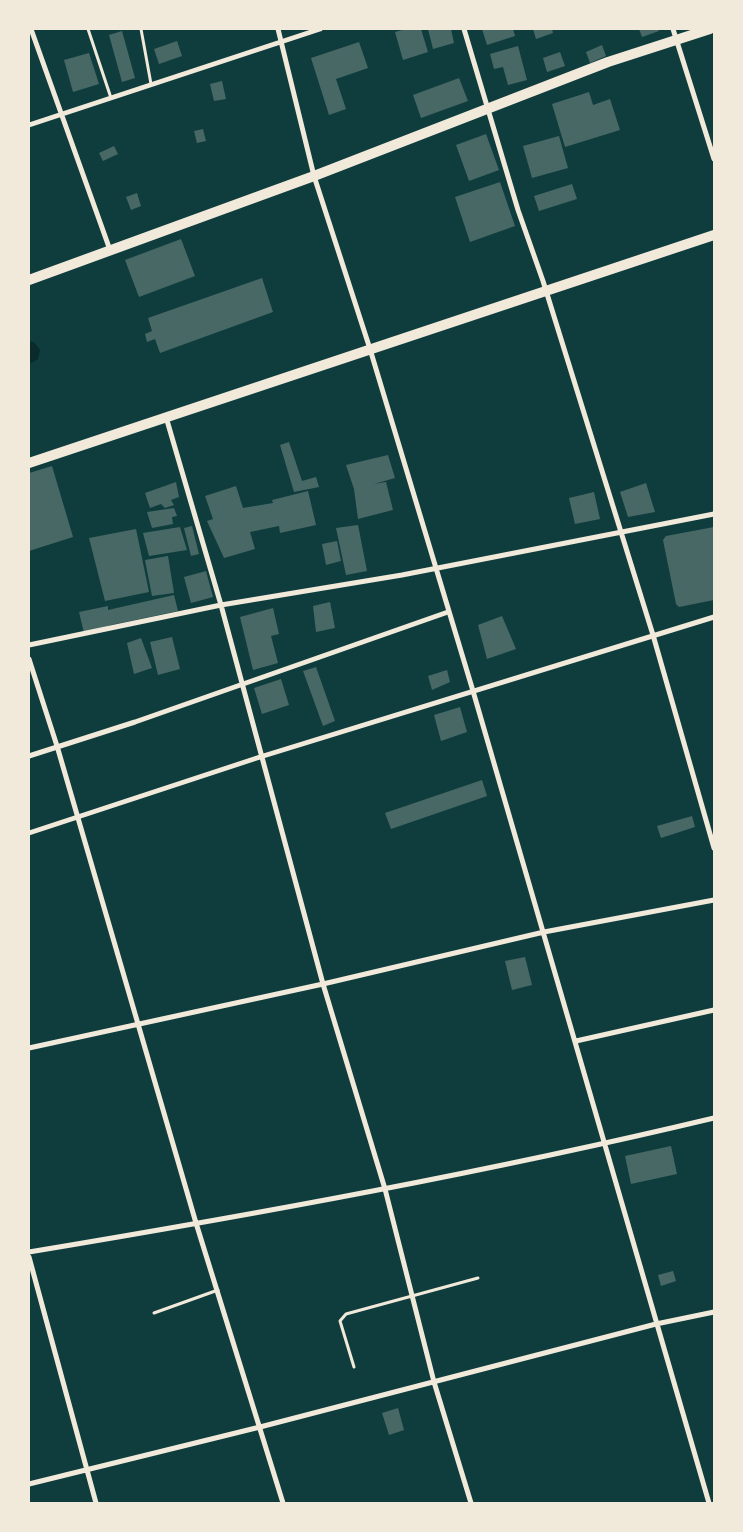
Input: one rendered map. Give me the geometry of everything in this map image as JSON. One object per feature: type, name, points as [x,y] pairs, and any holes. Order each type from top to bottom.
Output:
[{"type":"main road","points":[[29,280],[314,176],[608,62],[710,29]]},
{"type":"main road","points":[[29,462],[714,235]]},
{"type":"street","points":[[31,29],[60,115],[110,251]]},
{"type":"street","points":[[278,29],[314,176],[370,349],[473,691],[709,1503]]},
{"type":"street","points":[[29,125],[320,29]]},
{"type":"street","points":[[464,29],[518,210],[546,292],[653,635],[714,848]]},
{"type":"street","points":[[673,29],[714,159]]},
{"type":"street","points":[[166,417],[221,605],[240,685],[323,984],[385,1189],[434,1382],[471,1503]]},
{"type":"street","points":[[29,645],[221,605],[402,575],[435,567],[714,514]]},
{"type":"street","points":[[29,756],[448,612]]},
{"type":"street","points":[[29,833],[260,757],[653,635],[714,618]]},
{"type":"street","points":[[29,659],[57,746],[139,1023],[196,1224],[218,1290],[282,1503]]},
{"type":"street","points":[[29,1048],[323,984],[544,932],[714,900]]},
{"type":"street","points":[[576,1041],[714,1010]]},
{"type":"street","points":[[29,1252],[196,1224],[385,1189],[606,1144],[714,1118]]},
{"type":"street","points":[[29,1257],[96,1503]]},
{"type":"street","points":[[29,1484],[260,1427],[656,1324],[714,1312]]},
{"type":"lane","points":[[88,29],[111,98]]},
{"type":"lane","points":[[141,29],[151,84]]},
{"type":"lane","points":[[354,1367],[340,1321],[346,1314],[478,1278]]},
{"type":"lane","points":[[154,1313],[218,1290]]},
{"type":"water","points":[[29,341],[35,343],[40,350],[38,359],[29,364]]},
{"type":"building","points":[[406,29],[421,29],[428,52],[403,60],[395,32]]},
{"type":"building","points":[[428,29],[451,29],[454,43],[433,49]]},
{"type":"building","points":[[482,29],[513,29],[515,36],[487,45]]},
{"type":"building","points":[[533,29],[552,29],[553,33],[536,39]]},
{"type":"building","points":[[639,29],[658,29],[659,31],[642,37]]},
{"type":"building","points":[[122,31],[135,78],[122,82],[109,35]]},
{"type":"building","points":[[177,41],[182,56],[159,64],[154,49]]},
{"type":"building","points":[[359,42],[368,68],[336,79],[346,109],[329,115],[311,58]]},
{"type":"building","points":[[602,45],[606,56],[590,63],[586,52]]},
{"type":"building","points":[[518,46],[527,80],[508,85],[503,67],[494,69],[490,54]]},
{"type":"building","points":[[560,52],[565,66],[547,72],[543,58]]},
{"type":"building","points":[[89,53],[99,84],[73,92],[64,60]]},
{"type":"building","points":[[459,78],[468,101],[421,118],[413,95]]},
{"type":"building","points":[[222,81],[226,99],[214,101],[210,84]]},
{"type":"building","points":[[589,92],[593,105],[610,99],[620,130],[565,147],[552,104]]},
{"type":"building","points":[[203,129],[206,141],[197,143],[194,131]]},
{"type":"building","points":[[486,134],[499,170],[469,181],[456,145]]},
{"type":"building","points":[[559,136],[568,168],[532,178],[523,146]]},
{"type":"building","points":[[114,146],[118,154],[103,161],[99,153]]},
{"type":"building","points":[[500,182],[515,226],[470,242],[455,197]]},
{"type":"building","points":[[572,184],[577,199],[539,211],[534,196]]},
{"type":"building","points":[[137,193],[141,206],[131,210],[126,197]]},
{"type":"building","points":[[181,239],[195,276],[139,297],[125,260]]},
{"type":"building","points":[[262,278],[273,312],[160,353],[155,339],[147,342],[145,334],[152,331],[148,318]]},
{"type":"building","points":[[289,442],[302,481],[316,477],[319,487],[294,492],[280,445]]},
{"type":"building","points":[[388,455],[395,478],[374,484],[386,482],[393,510],[358,519],[354,489],[346,465]]},
{"type":"building","points":[[52,466],[73,537],[29,551],[29,473]]},
{"type":"building","points":[[176,482],[179,497],[171,500],[174,505],[165,508],[161,504],[150,508],[145,493]]},
{"type":"building","points":[[646,483],[655,512],[628,517],[620,492]]},
{"type":"building","points":[[236,486],[243,508],[273,503],[272,500],[308,491],[316,525],[280,533],[279,526],[250,532],[255,549],[224,558],[207,521],[213,519],[205,496]]},
{"type":"building","points":[[594,492],[600,519],[575,524],[569,498]]},
{"type":"building","points":[[174,508],[177,516],[172,517],[173,524],[152,528],[147,512]]},
{"type":"building","points":[[358,525],[367,571],[346,575],[336,528]]},
{"type":"building","points":[[192,526],[199,554],[191,556],[184,528]]},
{"type":"building","points":[[180,527],[187,550],[149,556],[143,533]]},
{"type":"building","points":[[714,527],[714,600],[679,607],[676,604],[663,540],[666,536]]},
{"type":"building","points":[[136,529],[149,592],[105,601],[89,538]]},
{"type":"building","points":[[337,541],[341,561],[326,565],[322,544]]},
{"type":"building","points":[[168,556],[174,593],[152,596],[145,560]]},
{"type":"building","points":[[206,571],[213,597],[191,603],[184,577]]},
{"type":"building","points":[[174,595],[178,611],[111,625],[84,633],[79,612],[108,606],[108,610]]},
{"type":"building","points":[[330,602],[335,628],[316,632],[313,606]]},
{"type":"building","points":[[273,608],[279,634],[271,636],[278,663],[253,670],[240,617]]},
{"type":"building","points":[[502,616],[516,649],[487,659],[478,625]]},
{"type":"building","points":[[172,637],[180,669],[158,675],[150,642]]},
{"type":"building","points":[[141,638],[152,668],[134,674],[127,643]]},
{"type":"building","points":[[316,667],[335,721],[323,726],[303,671]]},
{"type":"building","points":[[447,670],[450,682],[432,690],[428,676]]},
{"type":"building","points":[[281,679],[289,705],[262,714],[254,688]]},
{"type":"building","points":[[460,707],[467,732],[441,741],[434,715]]},
{"type":"building","points":[[482,780],[487,796],[391,829],[385,813]]},
{"type":"building","points":[[692,816],[695,827],[661,838],[657,826]]},
{"type":"building","points":[[525,957],[532,985],[512,990],[505,961]]},
{"type":"building","points":[[671,1146],[677,1174],[631,1184],[625,1156]]},
{"type":"building","points":[[673,1271],[676,1281],[661,1286],[658,1275]]},
{"type":"building","points":[[398,1408],[404,1430],[389,1435],[382,1413]]}]
